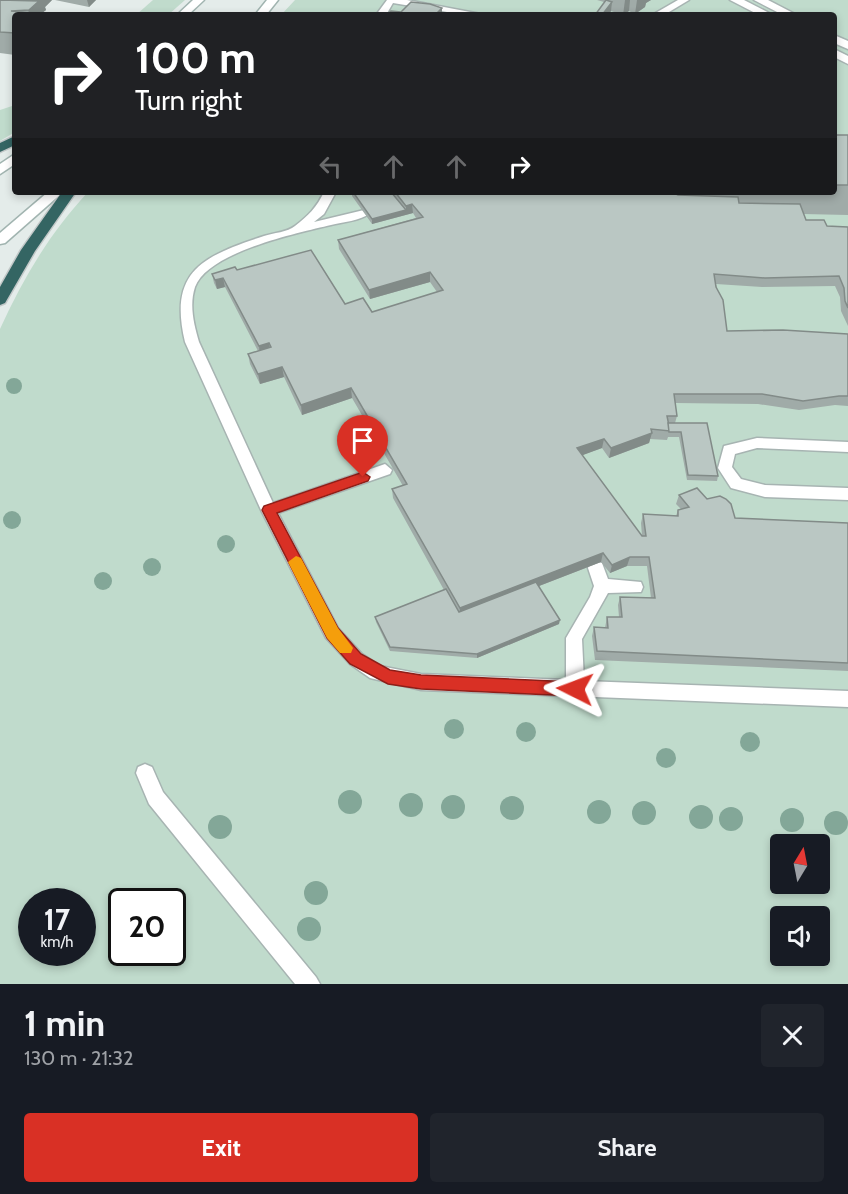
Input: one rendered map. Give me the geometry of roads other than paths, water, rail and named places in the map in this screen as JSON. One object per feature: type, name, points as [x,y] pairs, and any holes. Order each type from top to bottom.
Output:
[{"type":"highway","points":[[0,300],[28,250],[67,195]]},
{"type":"main road","points":[[185,12],[199,0]]},
{"type":"main road","points":[[263,12],[273,0]]},
{"type":"main road","points":[[735,0],[761,12]]},
{"type":"main road","points":[[759,0],[785,12]]},
{"type":"main road","points":[[0,170],[12,160]]},
{"type":"main road","points":[[0,240],[52,195]]},
{"type":"lane","points":[[391,0],[464,12]]},
{"type":"lane","points":[[663,12],[685,0]]},
{"type":"lane","points":[[290,233],[320,212],[328,195]]},
{"type":"lane","points":[[364,213],[290,233],[234,252],[198,272],[187,293],[186,319],[192,342],[269,510],[333,633],[356,659],[376,672],[421,682],[848,699]]},
{"type":"lane","points":[[848,447],[757,443],[729,450],[725,468],[736,484],[765,491],[848,494]]},
{"type":"lane","points":[[269,510],[385,470]]},
{"type":"lane","points":[[575,689],[574,638],[598,599],[602,586],[596,568]]},
{"type":"lane","points":[[602,586],[635,587]]},
{"type":"lane","points":[[145,773],[156,798],[309,984]]}]
